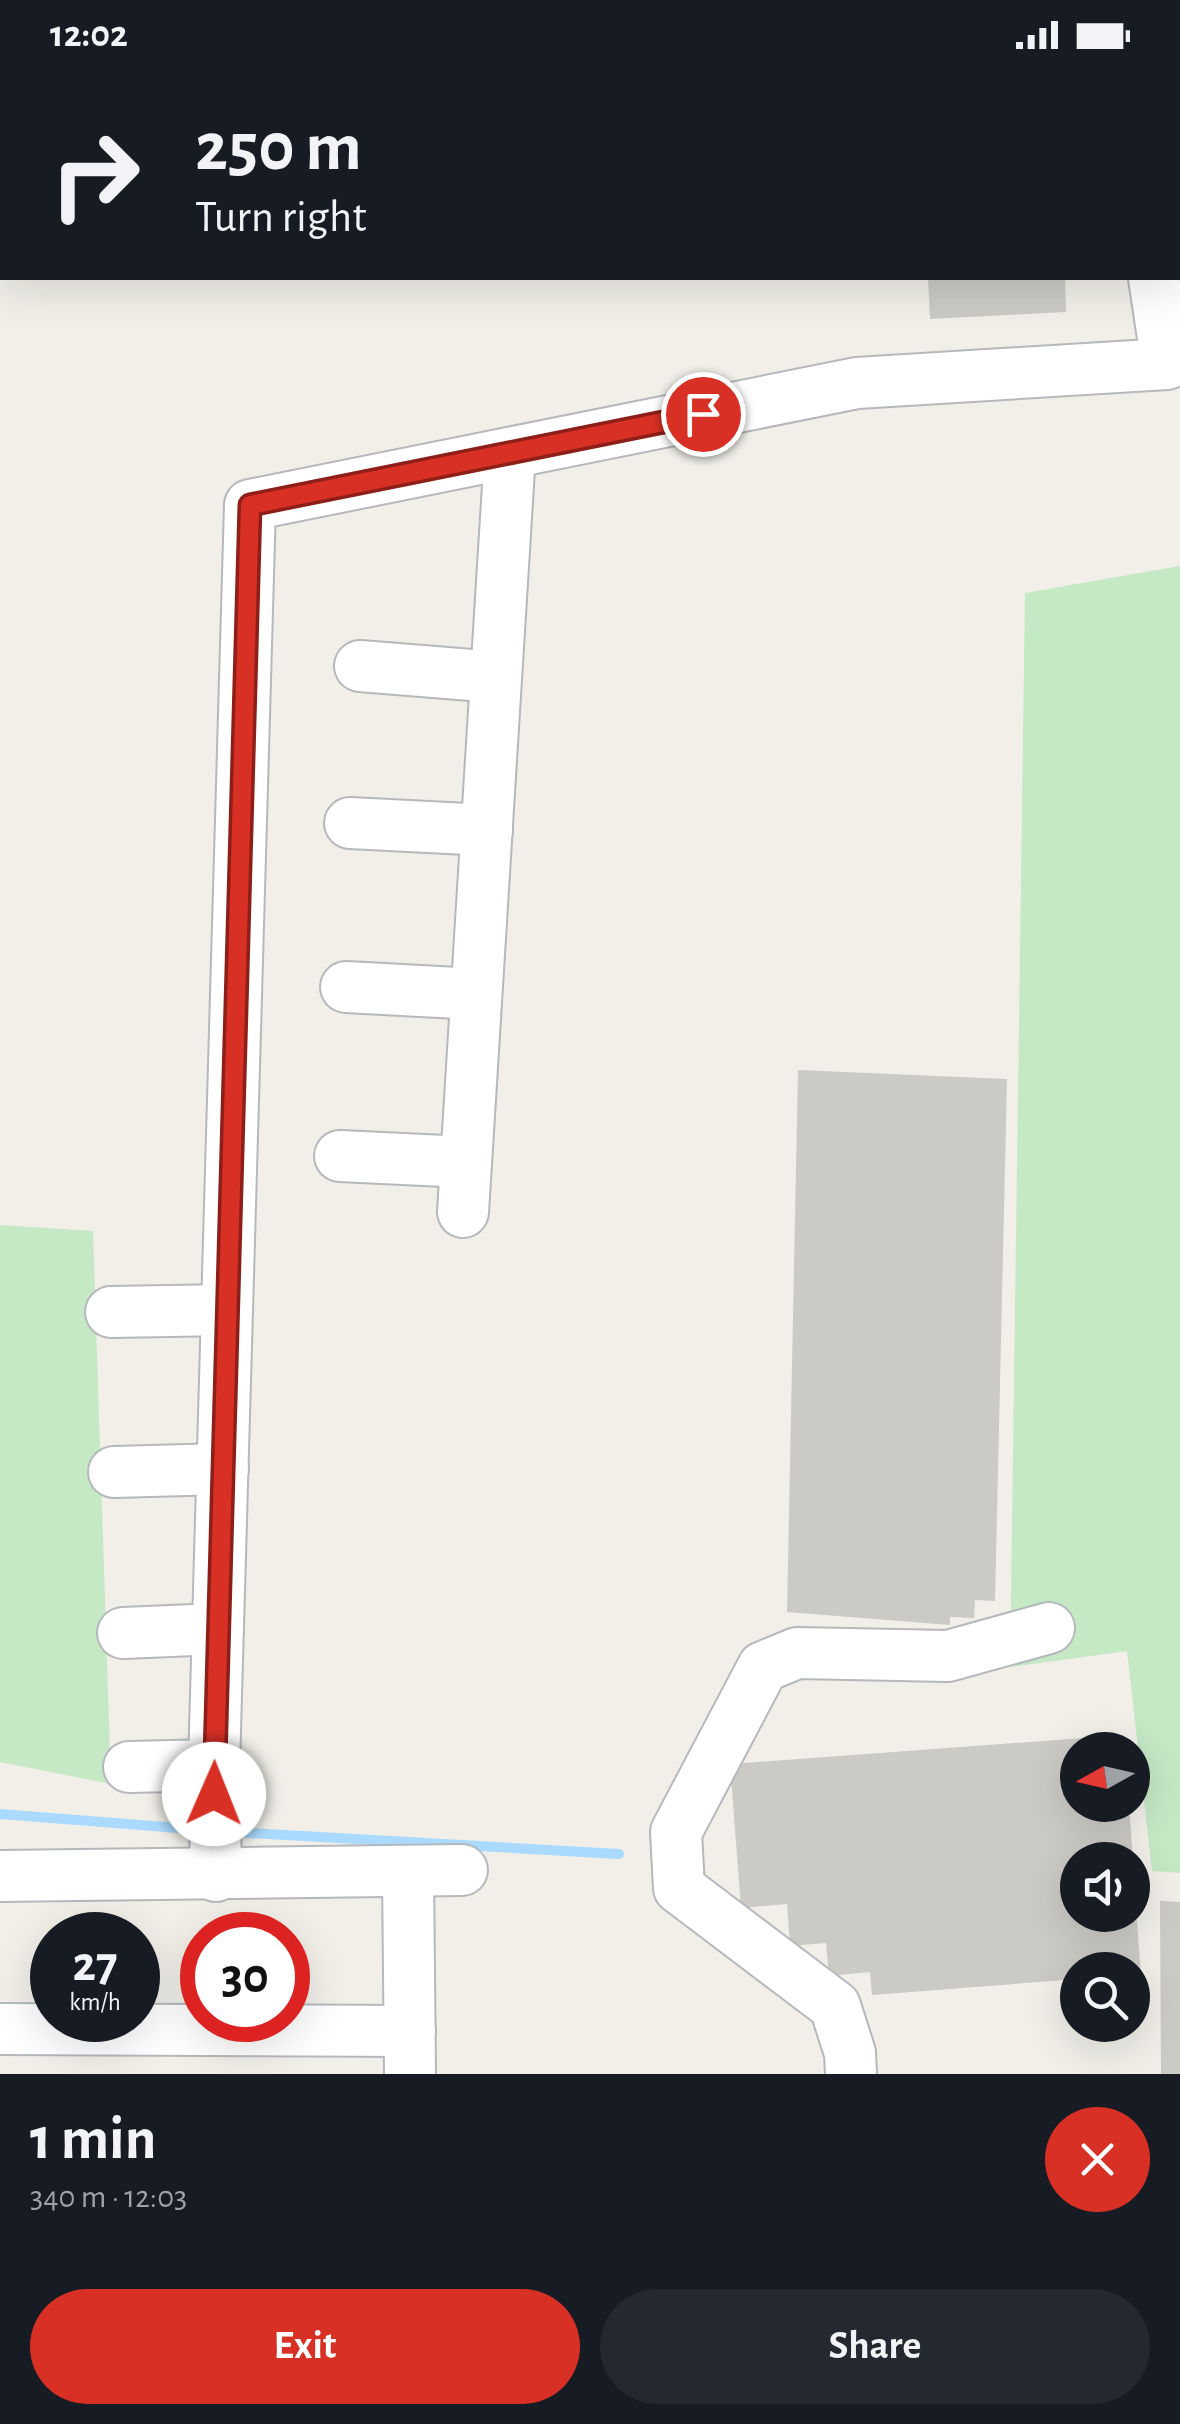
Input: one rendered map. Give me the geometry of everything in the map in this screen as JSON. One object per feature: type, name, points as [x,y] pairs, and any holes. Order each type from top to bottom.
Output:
[{"type":"street","points":[[216,1876],[214,1765],[250,505],[857,383],[1167,364],[1154,280]]},
{"type":"street","points":[[463,1212],[510,453]]},
{"type":"street","points":[[360,666],[496,677]]},
{"type":"street","points":[[350,823],[486,830]]},
{"type":"street","points":[[346,987],[476,994]]},
{"type":"street","points":[[340,1156],[466,1162]]},
{"type":"street","points":[[111,1312],[227,1310]]},
{"type":"street","points":[[114,1472],[223,1470]]},
{"type":"street","points":[[852,2074],[850,2053],[834,2006],[679,1888],[676,1832],[763,1667],[796,1653],[948,1656],[1049,1628]]},
{"type":"street","points":[[122,1633],[218,1629]]},
{"type":"street","points":[[129,1767],[214,1765]]},
{"type":"street","points":[[0,1876],[462,1870]]},
{"type":"street","points":[[0,2029],[410,2052],[408,1871]]},
{"type":"green space","points":[[1180,566],[1180,1873],[1152,1871],[1146,1822],[1150,1822],[1150,1732],[1136,1732],[1127,1651],[1010,1667],[1025,593]]},
{"type":"green space","points":[[0,1225],[93,1231],[111,1784],[0,1762]]},
{"type":"building","points":[[928,280],[1065,280],[1066,312],[930,319]]},
{"type":"building","points":[[798,1070],[1007,1079],[995,1601],[975,1600],[974,1618],[950,1617],[950,1625],[787,1612]]},
{"type":"building","points":[[1060,1740],[1060,1822],[1130,1822],[1132,1842],[1060,1842],[1060,1932],[1138,1932],[1139,1952],[1060,1952],[1060,1980],[872,1995],[870,1972],[829,1976],[826,1943],[790,1946],[787,1904],[741,1908],[730,1764]]},
{"type":"building","points":[[1160,1901],[1180,1902],[1180,2074],[1161,2074]]},
{"type":"waterway","points":[[0,1814],[204,1830]]},
{"type":"waterway","points":[[231,1832],[619,1854]]},
{"type":"route","points":[[214,1794],[250,505],[703,414]]}]
